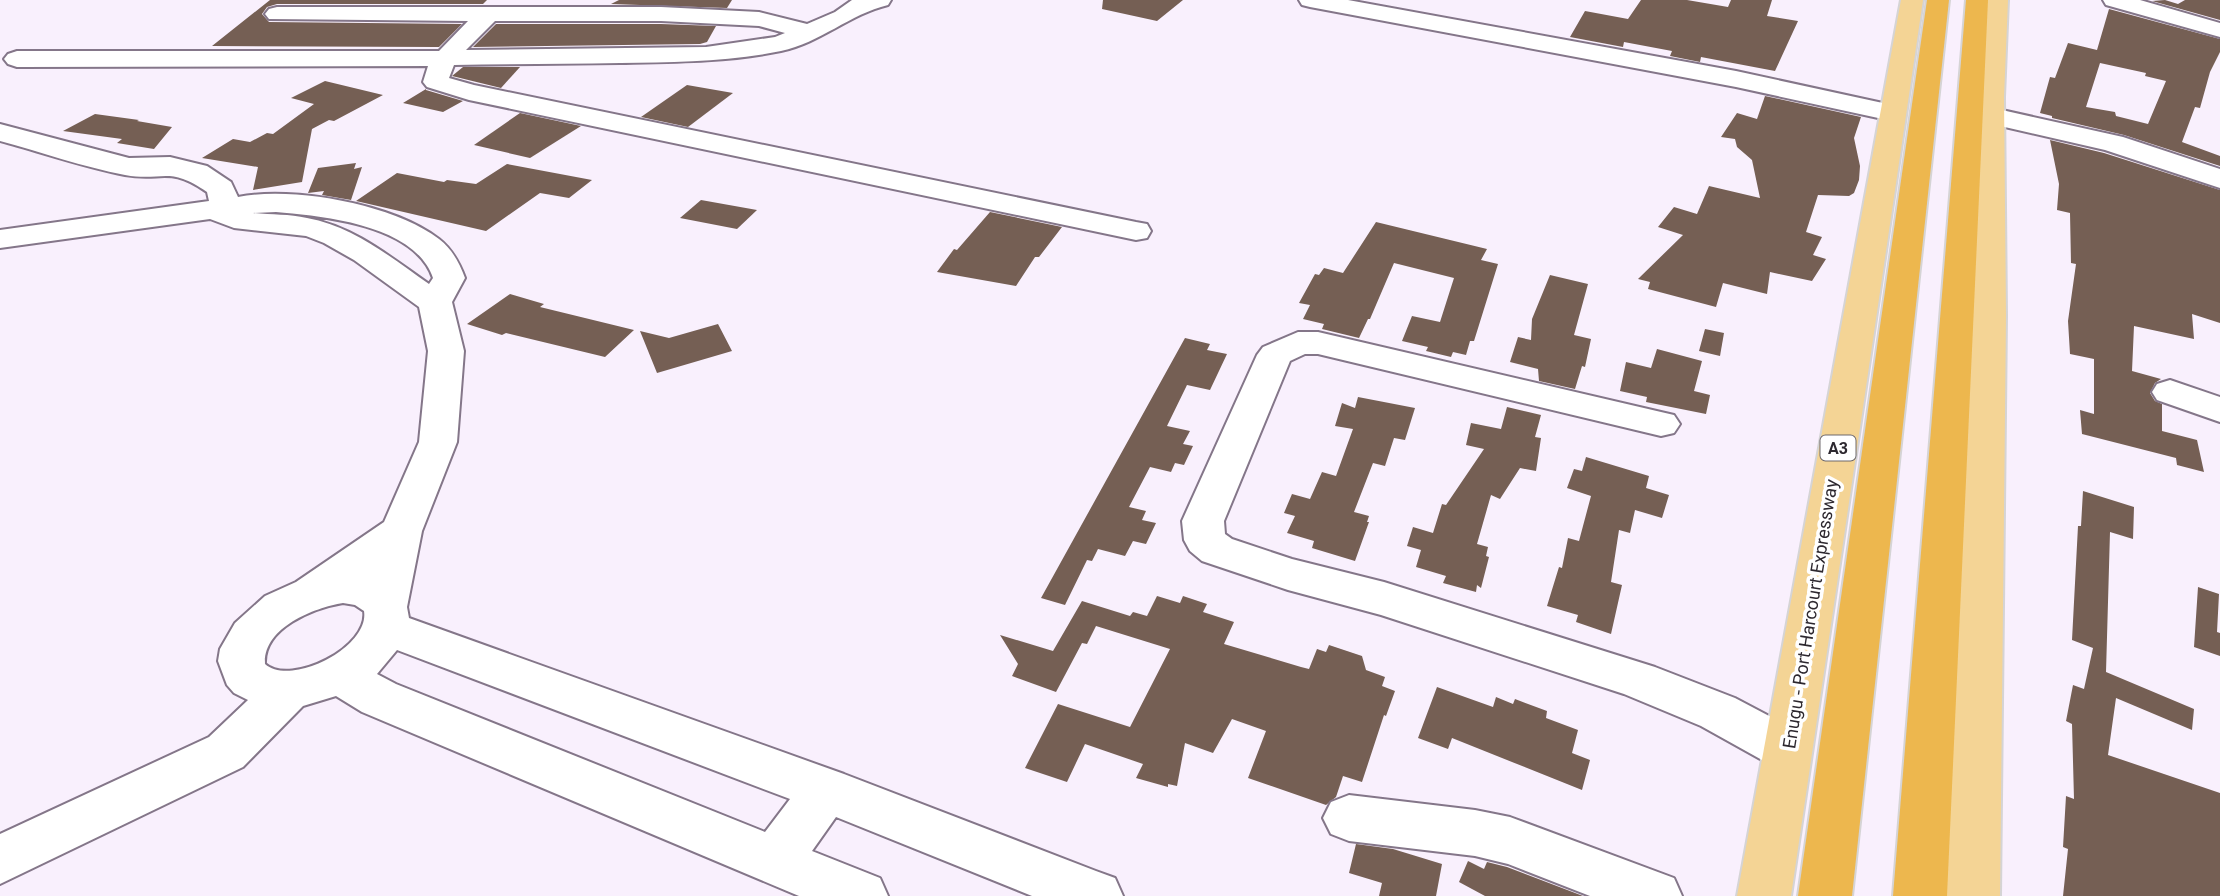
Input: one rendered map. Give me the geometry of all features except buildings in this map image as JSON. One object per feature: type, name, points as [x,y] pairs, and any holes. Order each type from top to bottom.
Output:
[{"type":"highway","name":"A3","points":[[1825,896],[1938,0]]},
{"type":"highway","points":[[1920,896],[1978,0]]},
{"type":"main road","name":"Enugu - Port Harcourt Expressway","points":[[1765,896],[1912,0]]},
{"type":"main road","points":[[1973,896],[1993,116],[1991,97],[1997,0]]},
{"type":"street","points":[[572,12],[598,0]]},
{"type":"street","points":[[1310,0],[1736,79],[1894,105]]},
{"type":"street","points":[[1349,0],[1894,105]]},
{"type":"street","points":[[2114,0],[2220,30]]},
{"type":"street","points":[[17,59],[445,58],[706,54],[780,44],[843,17],[867,2]]},
{"type":"street","points":[[277,14],[572,12],[759,19],[811,32]]},
{"type":"street","points":[[491,13],[445,58],[435,74],[436,82],[469,92],[1136,231]]},
{"type":"street","points":[[1993,116],[2113,143],[2220,179]]},
{"type":"street","points":[[0,132],[128,167],[170,166],[197,172],[221,188],[225,208],[222,215],[231,219],[317,229],[352,242],[410,287],[435,302]]},
{"type":"street","points":[[0,239],[255,202],[343,212],[410,234],[431,249],[444,264],[449,278],[435,302],[446,351],[438,442],[401,531],[386,617],[369,653],[339,675],[314,685],[289,690],[267,689],[250,681],[242,669],[242,653],[250,636],[265,619],[286,604],[310,594],[343,587],[358,588],[380,598],[386,617]]},
{"type":"street","points":[[1661,424],[1318,343],[1298,343],[1275,355],[1203,521],[1205,540],[1217,550],[1276,570],[1384,599],[1639,680],[1718,712],[1788,750]]},
{"type":"street","points":[[2170,392],[2220,410]]},
{"type":"street","points":[[310,594],[401,531]]},
{"type":"street","points":[[386,617],[1090,895]]},
{"type":"street","points":[[339,675],[379,698],[861,896]]},
{"type":"street","points":[[0,860],[226,752],[289,690]]},
{"type":"street","points":[[775,861],[826,790]]},
{"type":"street","points":[[1349,818],[1475,833],[1510,841],[1655,896]]}]
